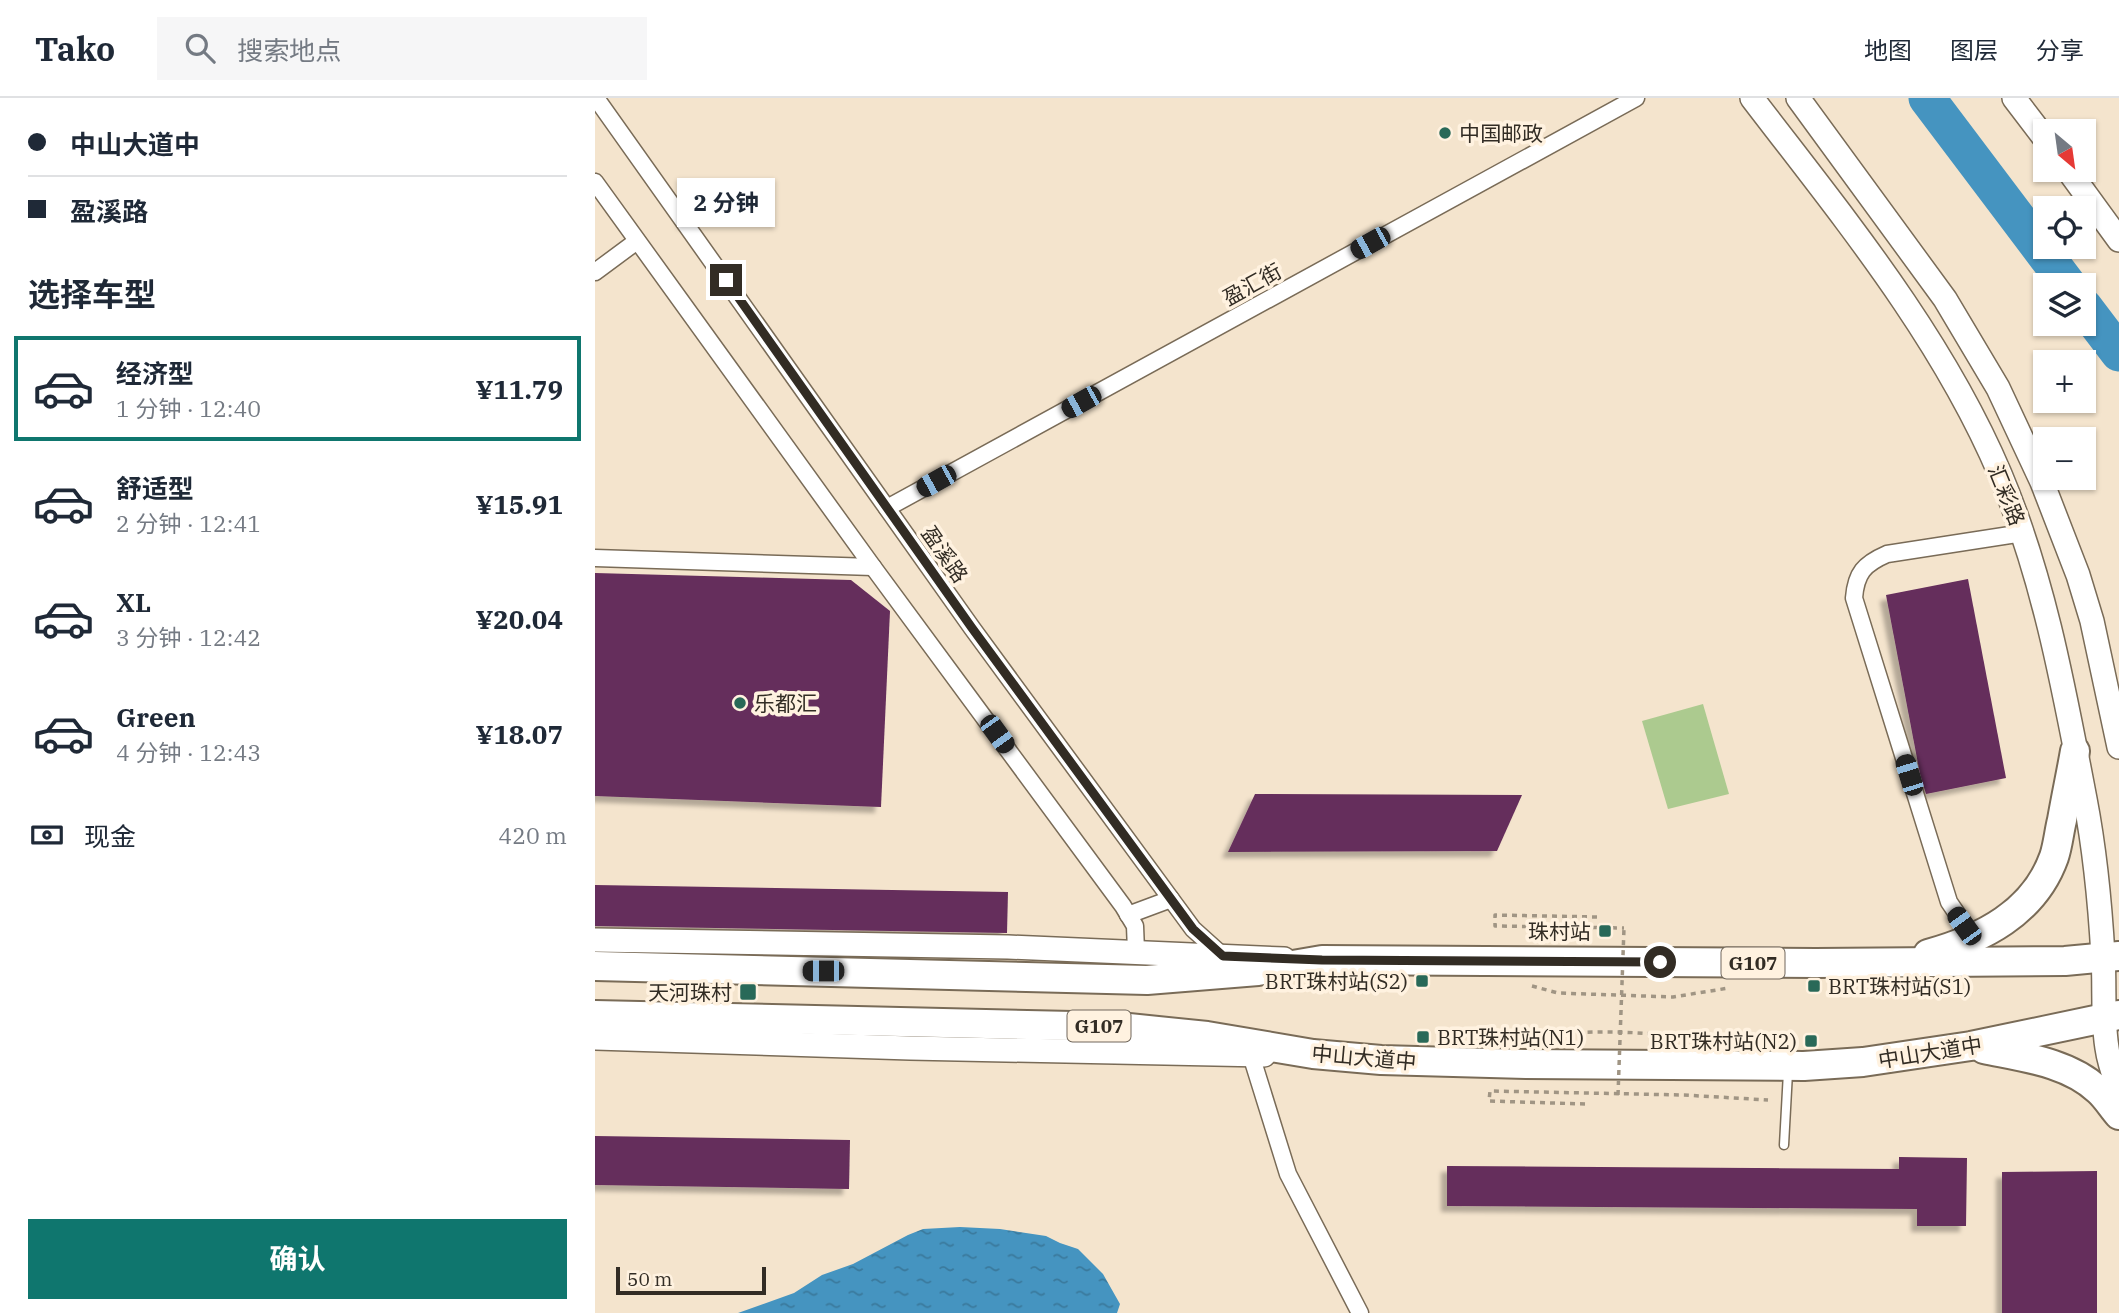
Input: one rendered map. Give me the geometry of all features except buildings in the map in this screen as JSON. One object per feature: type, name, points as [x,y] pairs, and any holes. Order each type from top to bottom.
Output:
[{"type":"highway","points":[[1899,963],[1974,939],[2004,922],[2025,902],[2043,880],[2055,855],[2075,751]]},
{"type":"highway","name":"G107","points":[[595,965],[1147,979],[1258,971],[1322,960],[1899,963],[2065,961],[2111,957]]},
{"type":"highway","name":"中山大道中","points":[[595,1015],[1119,1027],[1207,1036],[1345,1057],[1526,1065],[1788,1065],[1863,1062],[1971,1046],[2111,1016]]},
{"type":"highway","points":[[1971,1046],[2022,1056],[2073,1073],[2099,1090],[2119,1115]]},
{"type":"street","name":"盈溪路","points":[[596,98],[980,639],[1193,929],[1223,956]]},
{"type":"street","name":"盈汇街","points":[[887,508],[1636,98]]},
{"type":"street","name":"汇彩路","points":[[1752,98],[1910,310],[1959,390],[1999,473],[2023,533],[2064,687],[2094,851],[2111,957],[2111,1016],[2107,1051],[2119,1090]]},
{"type":"street","name":"汇彩路","points":[[1796,98],[1945,299],[1976,349],[2010,413],[2042,482],[2078,575],[2092,621],[2119,747]]},
{"type":"street","points":[[1767,118],[1796,98]]},
{"type":"street","points":[[2014,98],[2033,123]]},
{"type":"street","points":[[595,182],[1128,915],[1135,926],[1136,951]]},
{"type":"street","points":[[2076,182],[2119,240]]},
{"type":"street","points":[[595,272],[637,241]]},
{"type":"street","points":[[1974,939],[1949,902],[1854,597],[1855,583],[1860,571],[1875,559],[1887,554],[2023,533]]},
{"type":"street","points":[[595,558],[873,567]]},
{"type":"street","points":[[1128,915],[1171,899]]},
{"type":"street","points":[[595,940],[1136,951],[1322,960]]},
{"type":"street","points":[[595,1038],[1345,1057]]},
{"type":"street","points":[[1251,1055],[1288,1174],[1360,1313]]},
{"type":"lane","points":[[1784,1145],[1788,1065]]},
{"type":"path","points":[[1597,917],[1496,915],[1495,926],[1624,928],[1618,1095]]},
{"type":"path","points":[[1521,984],[1558,993],[1673,998],[1731,988]]},
{"type":"path","points":[[1520,1040],[1580,1032],[1646,1033],[1704,1040]]},
{"type":"path","points":[[1585,1104],[1489,1101],[1490,1091],[1684,1095],[1768,1100]]},
{"type":"green space","points":[[1703,704],[1729,794],[1668,809],[1642,721]]},
{"type":"water","points":[[923,1229],[1000,1229],[1046,1236],[1078,1249],[1103,1274],[1120,1304],[1117,1313],[738,1313],[794,1293],[822,1275],[853,1264]]},
{"type":"waterway","points":[[1927,98],[2059,273]]},
{"type":"waterway","points":[[2096,323],[2119,353]]},
{"type":"place","name":"中国邮政","points":[[1445,133]]},
{"type":"place","name":"乐都汇","points":[[740,703]]},
{"type":"place","name":"珠村站","points":[[1605,931]]},
{"type":"place","name":"BRT珠村站(S2)","points":[[1422,981]]},
{"type":"place","name":"BRT珠村站(S1)","points":[[1814,986]]},
{"type":"place","name":"天河珠村","points":[[748,992]]},
{"type":"place","name":"BRT珠村站(N1)","points":[[1423,1037]]},
{"type":"place","name":"BRT珠村站(N2)","points":[[1811,1041]]},
{"type":"route","points":[[726,280],[972,628],[1193,929],[1223,956],[1322,960],[1660,962]]}]
